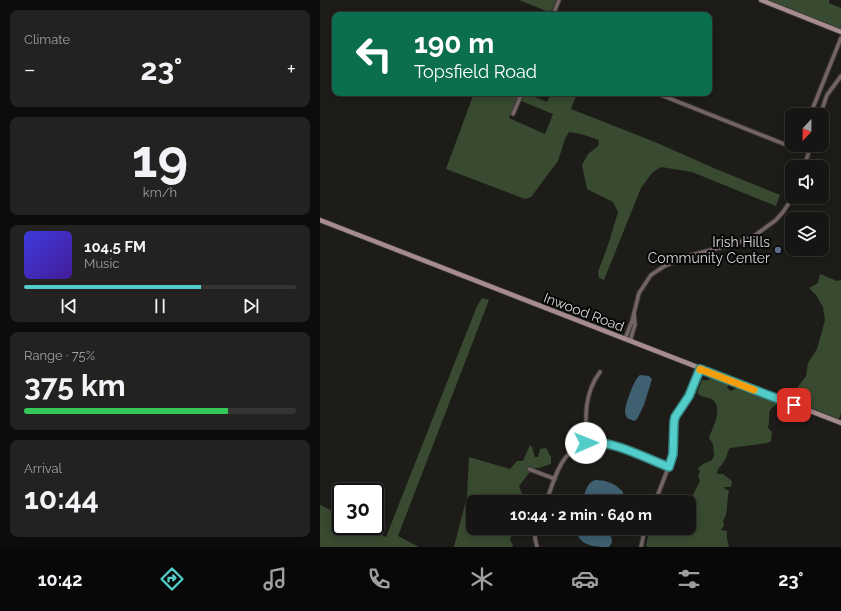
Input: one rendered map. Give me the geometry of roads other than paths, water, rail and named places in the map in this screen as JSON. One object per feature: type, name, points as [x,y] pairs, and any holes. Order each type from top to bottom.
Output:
[{"type":"street","points":[[554,12],[559,0]]},
{"type":"street","points":[[761,0],[841,32]]},
{"type":"street","points":[[813,108],[841,38]]},
{"type":"street","points":[[822,108],[827,95],[841,76]]},
{"type":"street","points":[[513,114],[521,96]]},
{"type":"street","points":[[663,96],[785,145]]},
{"type":"street","points":[[627,340],[640,290],[648,279],[658,270],[687,256],[735,244],[754,236],[776,220],[788,204]]},
{"type":"street","name":"Inwood Road","points":[[320,220],[841,423]]},
{"type":"street","points":[[658,495],[673,454],[675,417],[689,396],[700,369]]},
{"type":"street","points":[[587,443],[585,421],[586,406],[592,385],[600,372]]},
{"type":"street","points":[[549,495],[560,466],[566,457],[576,448],[587,443],[597,442],[610,444],[669,467]]},
{"type":"street","points":[[529,469],[555,479]]},
{"type":"street","points":[[535,535],[537,547]]},
{"type":"street","points":[[641,547],[644,535]]},
{"type":"water","points":[[640,375],[649,376],[652,379],[644,405],[637,419],[634,421],[627,418],[625,409],[628,398]]},
{"type":"water","points":[[592,481],[607,481],[614,484],[623,492],[623,495],[584,495]]},
{"type":"water","points":[[578,535],[610,535],[612,542],[609,547],[598,547],[583,542]]},
{"type":"place","name":"Irish Hills Community Center","points":[[778,250]]}]
